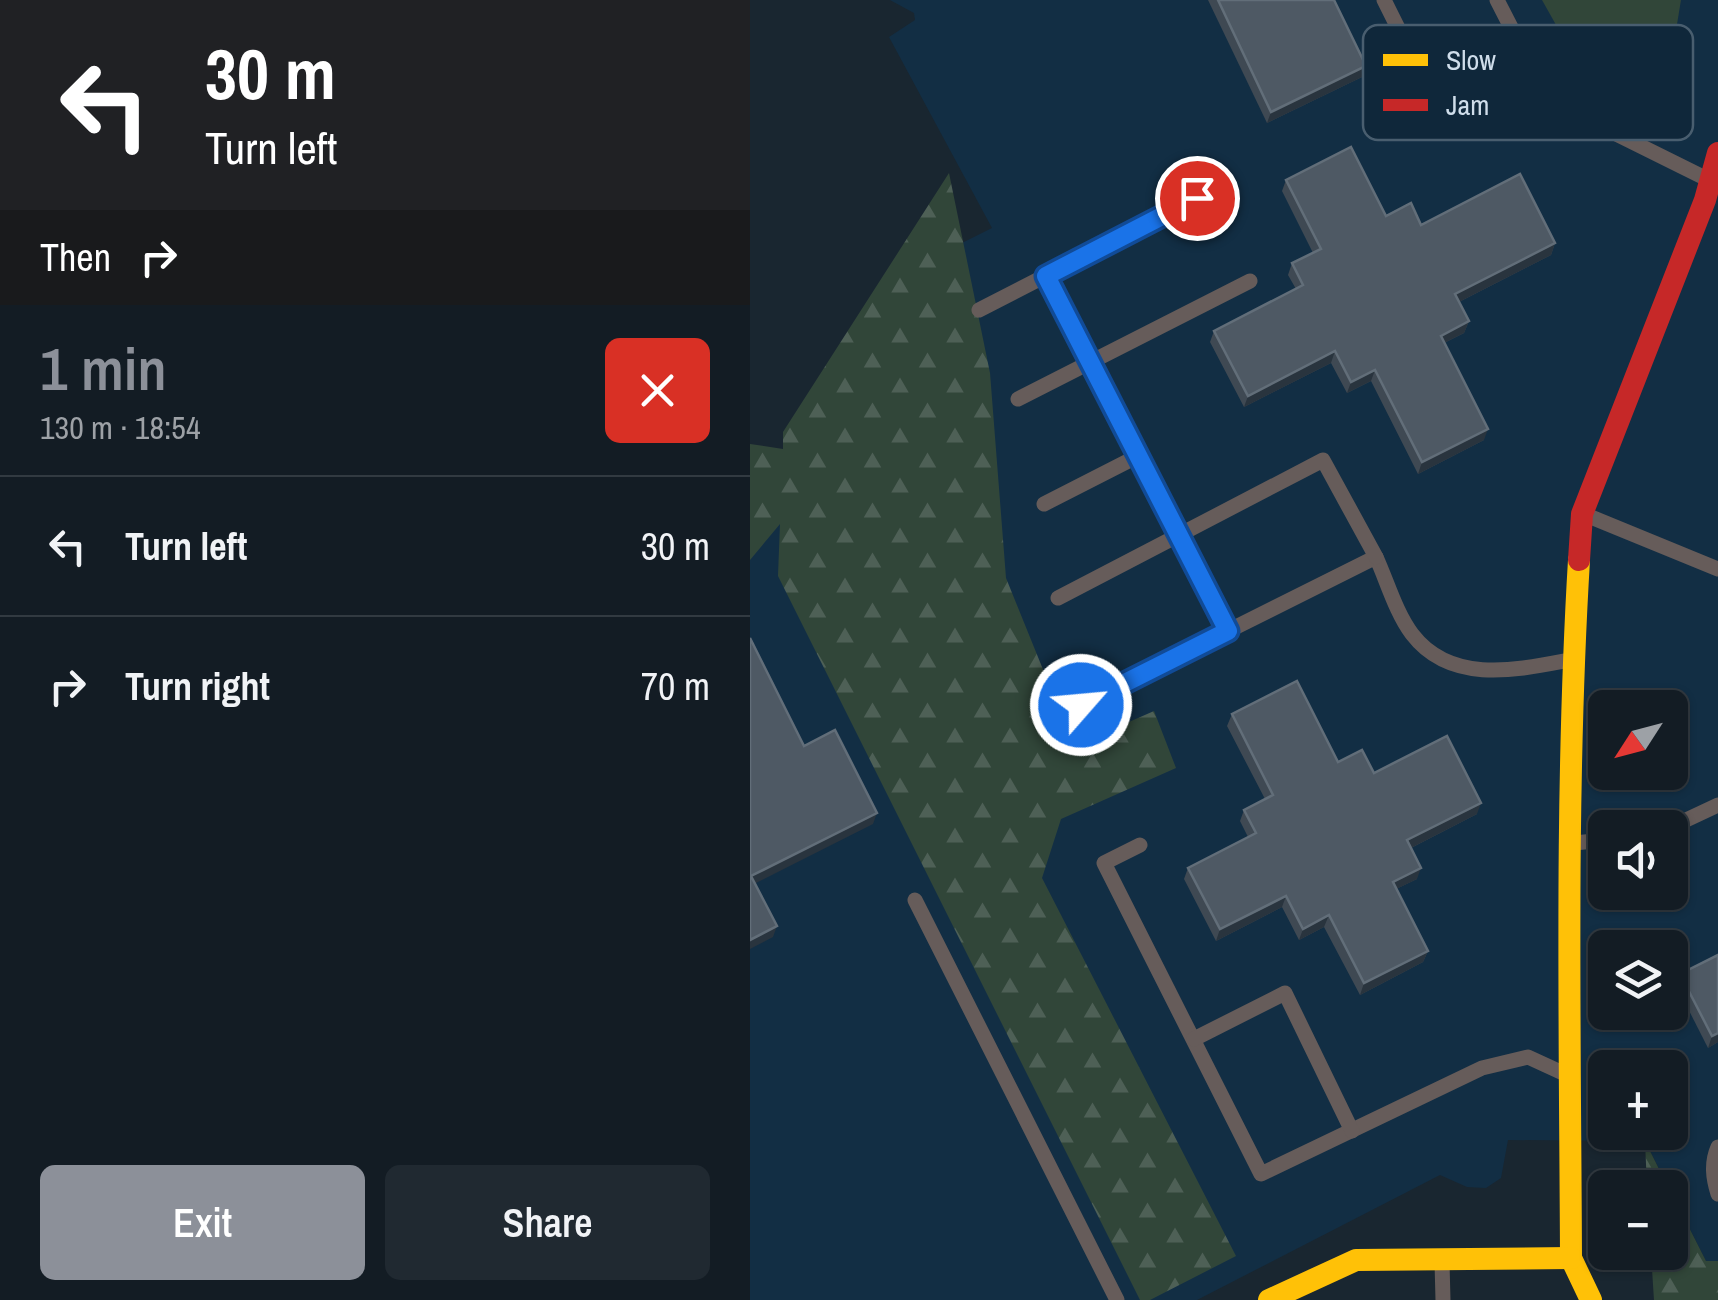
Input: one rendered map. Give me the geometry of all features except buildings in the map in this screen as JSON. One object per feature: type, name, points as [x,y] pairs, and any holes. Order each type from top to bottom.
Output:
[{"type":"street","points":[[1591,1300],[1571,1258],[1570,844],[1582,514],[1651,341],[1718,153]]},
{"type":"street","points":[[1269,1300],[1356,1260],[1571,1258]]},
{"type":"lane","points":[[1384,0],[1396,25]]},
{"type":"lane","points":[[1497,0],[1510,25]]},
{"type":"lane","points":[[1629,140],[1710,180]]},
{"type":"lane","points":[[978,310],[1197,198]]},
{"type":"lane","points":[[1046,276],[1228,631]]},
{"type":"lane","points":[[1018,398],[1250,281]]},
{"type":"lane","points":[[1044,504],[1138,456]]},
{"type":"lane","points":[[1058,598],[1324,460],[1412,634],[1444,663],[1481,671],[1525,669],[1574,659]]},
{"type":"lane","points":[[1582,514],[1718,570]]},
{"type":"lane","points":[[1081,705],[1376,557]]},
{"type":"lane","points":[[1688,819],[1718,805]]},
{"type":"lane","points":[[1570,844],[1588,842]]},
{"type":"lane","points":[[1140,845],[1104,862],[1261,1174],[1482,1068],[1528,1058],[1570,1076]]},
{"type":"lane","points":[[915,900],[1117,1300]]},
{"type":"lane","points":[[1194,1039],[1284,993],[1352,1131]]},
{"type":"lane","points":[[1718,1147],[1713,1180],[1718,1194]]},
{"type":"lane","points":[[1442,1258],[1442,1300]]},
{"type":"shaded area","points":[[890,0],[1718,0],[1718,1261],[1706,1261],[1688,1226],[1688,1170],[1660,1170],[1650,1150],[1688,1150],[1688,1050],[1588,1050],[1588,1141],[1508,1140],[1501,1178],[1486,1188],[1467,1187],[1440,1175],[1197,1300],[750,1300],[750,547],[930,259],[992,228],[889,37],[915,20],[914,13]]},
{"type":"green space","points":[[1542,0],[1681,0],[1677,25],[1556,25]]},
{"type":"green space","points":[[949,173],[990,373],[1006,578],[1074,746],[1154,711],[1176,768],[1061,819],[1042,878],[1236,1256],[1150,1300],[1140,1300],[778,576],[780,524],[750,560],[750,444],[783,449],[783,432]]},
{"type":"green space","points":[[1645,1150],[1650,1150],[1660,1170],[1646,1170]]},
{"type":"green space","points":[[1688,1226],[1706,1261],[1718,1261],[1718,1300],[1654,1300],[1652,1270],[1688,1270]]},
{"type":"traffic: slow","points":[[1579,560],[1570,821],[1571,1258],[1591,1300]]},
{"type":"traffic: slow","points":[[1269,1300],[1356,1260],[1571,1258]]},
{"type":"traffic: jam","points":[[1579,560],[1582,514],[1705,200],[1718,153]]},
{"type":"route","points":[[1081,705],[1228,631],[1046,276],[1197,198]]}]
